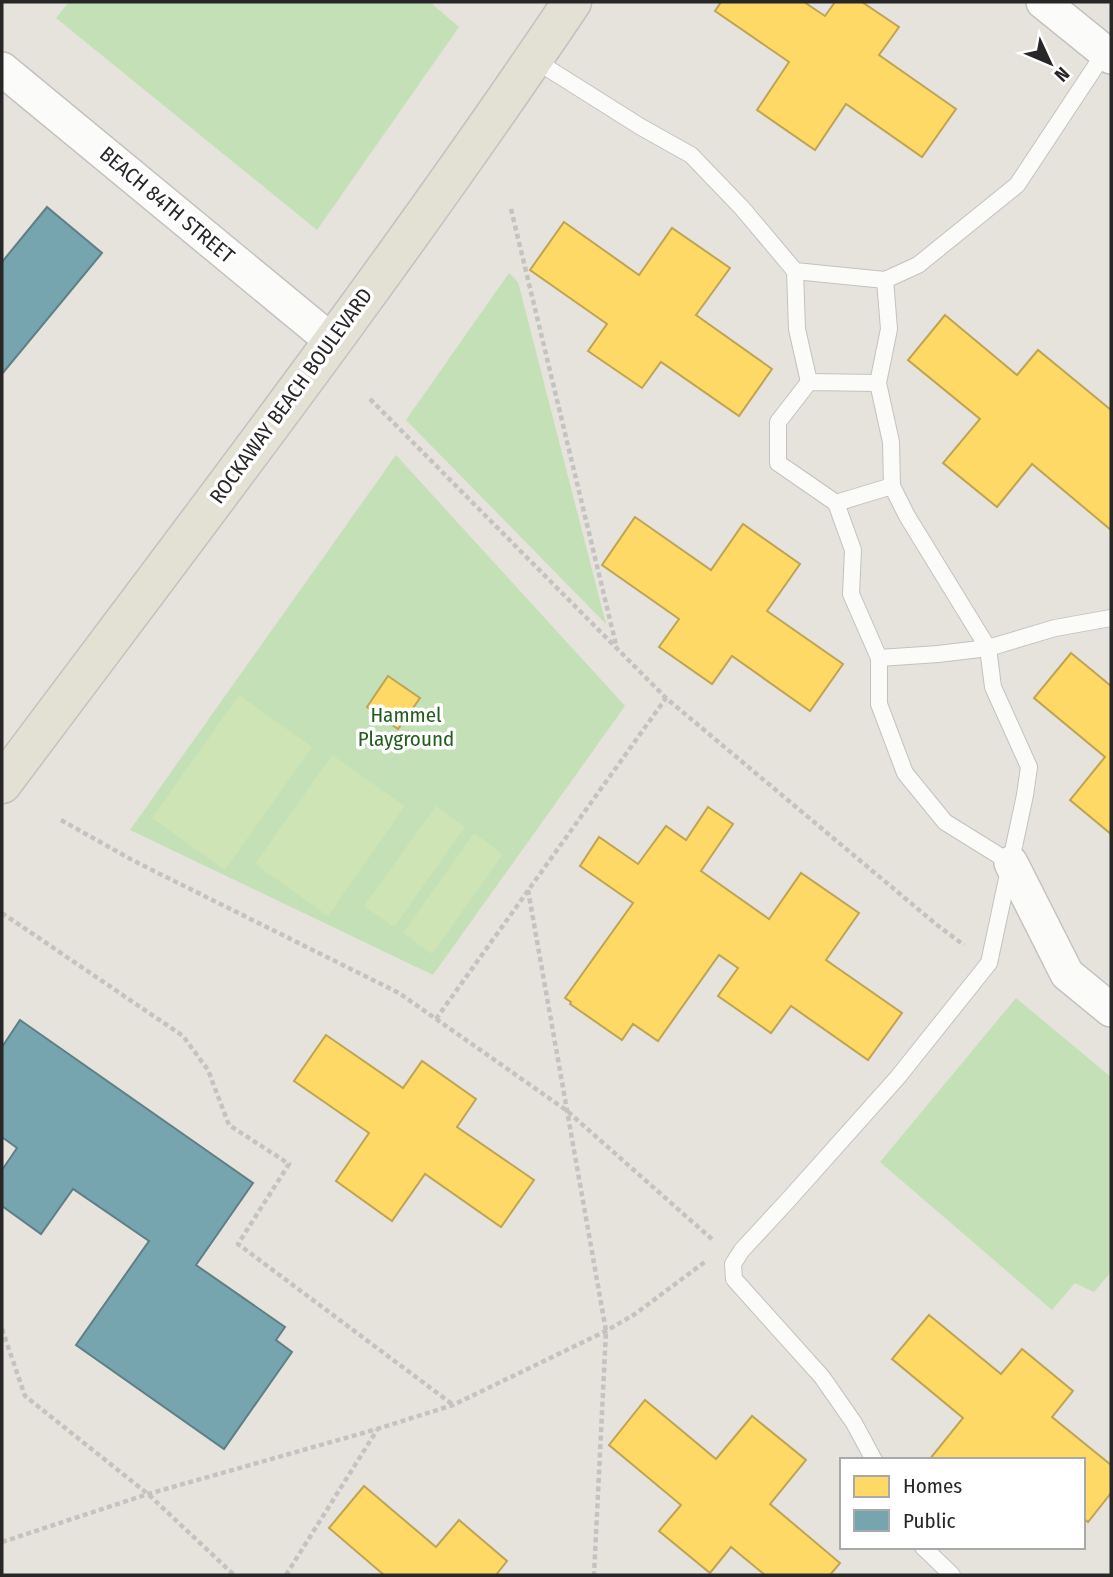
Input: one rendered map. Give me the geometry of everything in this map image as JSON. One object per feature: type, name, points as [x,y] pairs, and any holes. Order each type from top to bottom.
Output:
[{"type":"main road","name":"ROCKAWAY BEACH BOULEVARD","points":[[2,784],[333,342],[572,2]]},
{"type":"street","points":[[1043,2],[1108,54]]},
{"type":"street","name":"BEACH 84TH STREET","points":[[2,69],[333,342]]},
{"type":"street","points":[[1011,863],[1067,974],[1111,1010]]},
{"type":"lane","points":[[795,271],[885,281],[918,265],[1017,185],[1108,54]]},
{"type":"lane","points":[[533,59],[691,155],[742,208],[795,271],[797,329],[809,382]]},
{"type":"lane","points":[[873,1458],[854,1423],[822,1377],[734,1279],[733,1264],[742,1250],[898,1077],[989,963],[1029,767],[993,687],[988,648],[907,516],[892,486],[891,442],[878,383],[889,329],[885,281]]},
{"type":"lane","points":[[809,382],[878,383]]},
{"type":"lane","points":[[809,382],[778,422],[779,463],[836,503],[853,550],[851,594],[879,658],[879,704],[905,774],[945,822],[1011,863]]},
{"type":"lane","points":[[836,503],[892,486]]},
{"type":"lane","points":[[879,658],[988,648],[1055,628],[1111,618]]},
{"type":"lane","points":[[925,1549],[952,1575]]},
{"type":"path","points":[[511,209],[617,650]]},
{"type":"path","points":[[370,399],[666,698],[937,925],[970,949]]},
{"type":"path","points":[[436,1019],[666,698]]},
{"type":"path","points":[[61,820],[134,861],[399,993],[566,1110],[723,1249]]},
{"type":"path","points":[[528,890],[606,1331],[594,1575]]},
{"type":"path","points":[[2,913],[183,1036],[208,1070],[229,1125],[289,1164],[238,1244],[453,1405]]},
{"type":"path","points":[[2,1542],[148,1494],[453,1405],[606,1331],[635,1314],[712,1257]]},
{"type":"path","points":[[2,1329],[26,1396],[148,1494],[234,1575]]},
{"type":"path","points":[[286,1575],[377,1429]]},
{"type":"green space","points":[[69,2],[430,2],[459,27],[317,230],[56,18]]},
{"type":"green space","points":[[509,273],[518,282],[606,624],[406,420]]},
{"type":"green space","name":"Hammel Playground","points":[[396,455],[625,706],[433,975],[130,830]]},
{"type":"green space","points":[[239,695],[312,747],[225,870],[152,818]]},
{"type":"green space","points":[[332,755],[405,806],[328,916],[255,864]]},
{"type":"green space","points":[[436,806],[465,827],[394,927],[364,906]]},
{"type":"green space","points":[[474,833],[503,854],[432,954],[403,933]]},
{"type":"green space","points":[[1016,998],[1111,1077],[1111,1272],[1094,1292],[1075,1283],[1052,1310],[880,1162]]},
{"type":"building: Homes","points":[[721,2],[804,2],[825,16],[835,2],[862,2],[899,27],[879,55],[956,109],[922,157],[846,104],[815,150],[757,110],[789,62],[715,11]]},
{"type":"building: Homes","points":[[564,222],[639,275],[672,228],[730,268],[696,315],[772,369],[739,416],[661,362],[642,388],[588,351],[607,324],[530,270]]},
{"type":"building: Homes","points":[[945,315],[1017,375],[1038,350],[1111,410],[1111,530],[1032,464],[997,507],[943,463],[980,419],[908,360]]},
{"type":"building: Homes","points":[[635,517],[711,570],[743,524],[800,564],[767,611],[843,664],[810,711],[732,656],[712,684],[659,647],[679,619],[602,565]]},
{"type":"building: Homes","points":[[1071,653],[1111,686],[1111,834],[1070,800],[1105,757],[1034,698]]},
{"type":"building: Homes","points":[[388,676],[420,698],[398,729],[367,707]]},
{"type":"building: Homes","points":[[708,807],[733,824],[701,871],[769,919],[801,873],[859,913],[826,960],[902,1013],[868,1060],[791,1006],[771,1033],[718,996],[738,968],[719,955],[658,1041],[633,1024],[622,1040],[565,998],[633,903],[580,866],[599,837],[638,864],[666,826],[686,840]]},
{"type":"building: Homes","points":[[326,1035],[403,1088],[422,1061],[476,1099],[457,1127],[534,1180],[501,1227],[425,1174],[392,1221],[336,1181],[369,1133],[294,1081]]},
{"type":"building: Homes","points":[[929,1315],[1001,1374],[1022,1349],[1073,1391],[1052,1417],[1111,1465],[1111,1493],[1088,1522],[1085,1520],[1085,1458],[931,1458],[963,1418],[892,1359]]},
{"type":"building: Homes","points":[[645,1400],[716,1459],[752,1416],[806,1460],[770,1504],[840,1563],[830,1575],[765,1575],[731,1547],[710,1573],[659,1531],[681,1505],[609,1445]]},
{"type":"building: Homes","points":[[364,1486],[436,1547],[459,1520],[507,1561],[496,1575],[384,1575],[329,1528]]},
{"type":"building: Public","points":[[47,207],[102,253],[2,374],[2,262]]},
{"type":"building: Public","points":[[20,1020],[253,1183],[196,1265],[285,1327],[276,1340],[292,1352],[224,1449],[76,1345],[149,1241],[73,1189],[41,1234],[2,1206],[2,1170],[17,1148],[2,1137],[2,1047]]}]
